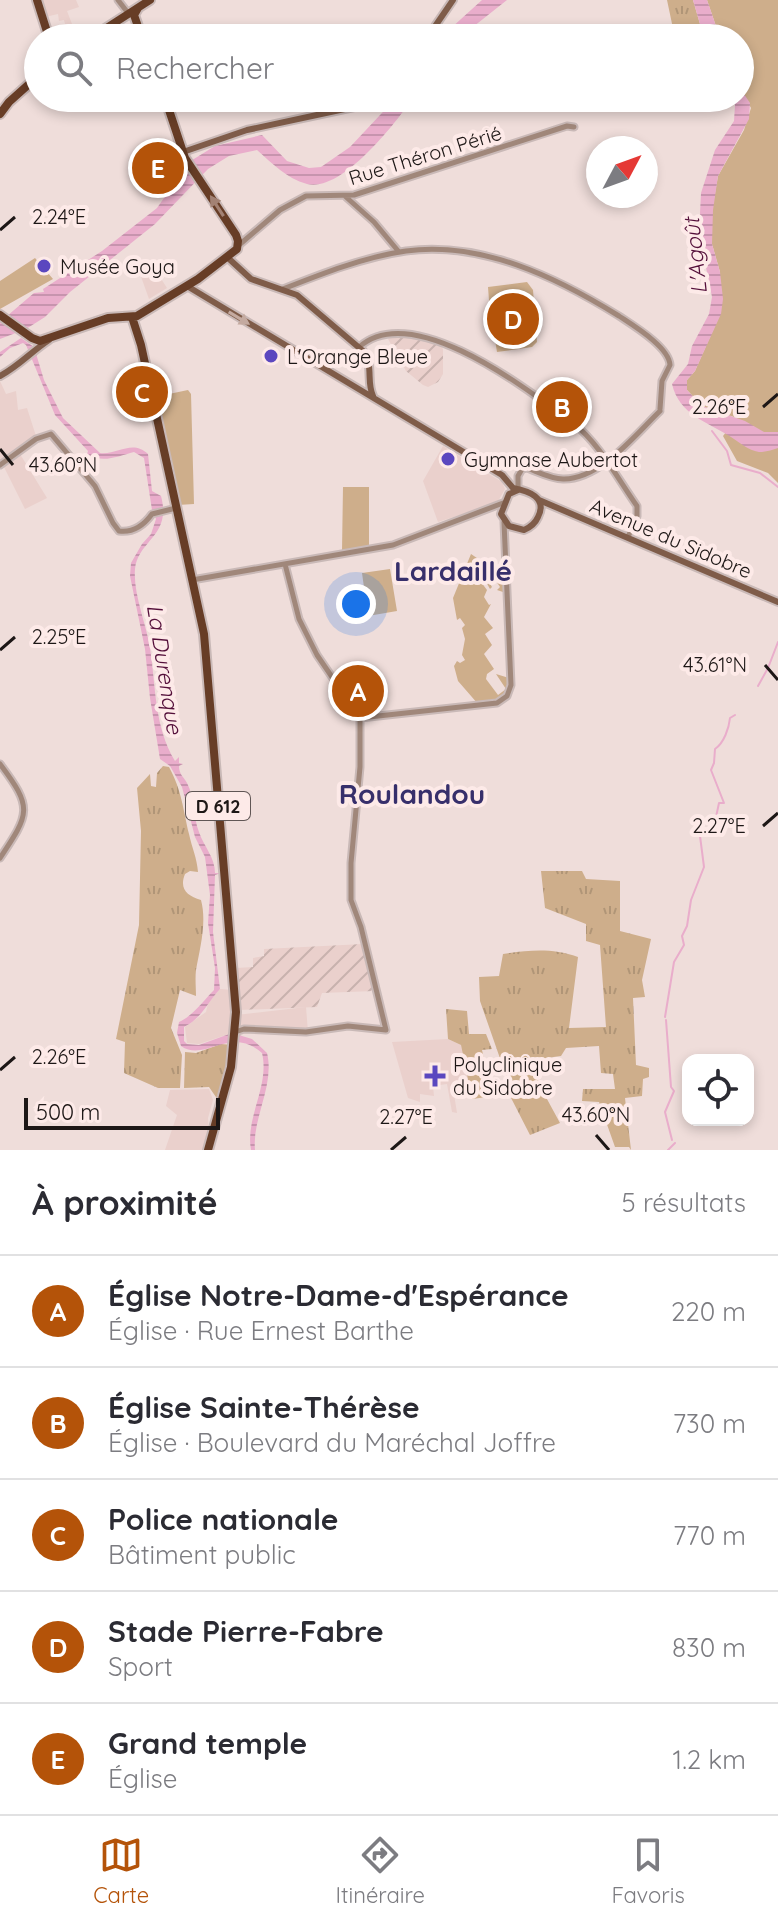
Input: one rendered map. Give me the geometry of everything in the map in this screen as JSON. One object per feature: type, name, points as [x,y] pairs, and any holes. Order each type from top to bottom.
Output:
[{"type":"main road","points":[[37,0],[45,24]]},
{"type":"main road","points":[[437,24],[453,0]]},
{"type":"main road","points":[[112,24],[146,2]]},
{"type":"main road","points":[[136,24],[134,13],[146,2]]},
{"type":"main road","points":[[128,13],[135,24]]},
{"type":"main road","points":[[1,112],[24,90]]},
{"type":"main road","points":[[0,376],[17,367],[52,339],[98,321],[129,315],[187,286],[227,257],[237,240],[188,163],[170,112]]},
{"type":"main road","points":[[183,152],[247,130],[320,112]]},
{"type":"main road","points":[[227,257],[251,279],[299,297],[359,347],[370,362],[372,396],[382,403]]},
{"type":"main road","points":[[187,286],[505,478],[539,500],[541,511]]},
{"type":"main road","points":[[0,315],[32,338],[40,341],[52,339]]},
{"type":"main road","name":"D 612","points":[[129,315],[140,342],[205,643],[236,1016],[227,1086],[208,1150]]},
{"type":"main road","points":[[32,338],[35,350]]},
{"type":"main road","points":[[360,390],[365,392],[370,389]]},
{"type":"main road","points":[[505,478],[509,487],[502,517],[513,528],[529,528],[550,504]]},
{"type":"main road","points":[[505,500],[520,488]]},
{"type":"main road","name":"Avenue du Sidobre","points":[[539,500],[778,602]]},
{"type":"street","points":[[118,0],[128,13]]},
{"type":"street","name":"Rue Théron Périé","points":[[237,240],[248,237],[280,210],[306,196],[346,196],[564,127],[574,127]]},
{"type":"street","points":[[346,196],[374,222],[396,251]]},
{"type":"street","points":[[283,289],[396,251],[476,253],[512,263],[578,292],[635,326],[667,354],[670,365],[662,381],[661,409],[613,457],[576,478],[561,479],[522,469],[518,476],[520,488]]},
{"type":"street","points":[[359,347],[371,338],[387,334],[436,339],[501,374],[571,420],[606,461],[638,508],[628,537]]},
{"type":"street","points":[[0,465],[36,439],[52,434],[95,486],[113,523],[122,532],[146,523],[155,513],[176,508]]},
{"type":"street","points":[[192,574],[285,564],[393,545],[487,510],[505,500]]},
{"type":"street","points":[[360,718],[497,703],[507,696],[511,685],[505,534],[502,517],[497,510],[487,510]]},
{"type":"street","points":[[505,534],[513,528]]},
{"type":"street","points":[[235,1033],[249,1030],[308,1032],[348,1026],[386,1030],[361,927],[351,900],[351,859],[360,776],[360,718],[317,655],[299,619],[285,564]]},
{"type":"street","points":[[0,764],[21,795],[24,810],[19,830],[0,858]]},
{"type":"street","points":[[236,1016],[249,1030]]},
{"type":"shaded area","points":[[40,0],[76,0],[79,7],[67,11],[72,24],[59,21],[58,14],[45,17]]},
{"type":"shaded area","points":[[482,0],[507,0],[477,24],[455,24]]},
{"type":"shaded area","points":[[693,0],[707,0],[715,24],[700,24]]},
{"type":"shaded area","points":[[383,112],[403,112],[351,168],[321,184],[307,184],[293,178],[257,150],[229,156],[208,169],[155,224],[70,292],[45,317],[26,329],[0,339],[0,322],[34,293],[44,292],[43,289],[102,251],[157,208],[189,162],[215,146],[262,135],[287,161],[309,168],[321,167],[350,147]]},
{"type":"shaded area","points":[[735,112],[749,112],[749,119],[718,176],[713,210],[712,244],[720,272],[721,314],[695,371],[687,380],[687,390],[702,406],[745,421],[764,432],[778,432],[778,448],[762,452],[748,448],[688,410],[672,384],[688,364],[692,346],[709,314],[712,297],[699,233],[701,193],[715,150],[734,121]]},
{"type":"shaded area","points":[[149,260],[167,288],[149,299],[139,271]]},
{"type":"shaded area","points":[[396,336],[438,342],[443,349],[443,374],[438,382],[428,387],[406,371],[388,339]]},
{"type":"shaded area","points":[[21,338],[34,347],[44,380],[63,418],[100,453],[136,448],[148,454],[152,491],[161,496],[162,520],[137,559],[136,588],[150,648],[163,734],[175,761],[179,757],[179,763],[183,764],[179,766],[180,771],[190,789],[199,832],[215,873],[221,873],[215,875],[213,932],[220,989],[200,1015],[184,1027],[184,1041],[199,1045],[232,1033],[252,1039],[267,1053],[268,1077],[255,1150],[251,1150],[250,1138],[263,1077],[262,1053],[239,1042],[190,1050],[181,1046],[177,1033],[179,1022],[214,990],[215,968],[208,923],[210,895],[205,857],[195,837],[182,787],[170,766],[160,759],[145,649],[130,576],[131,563],[151,534],[156,519],[144,458],[134,452],[105,459],[87,454],[88,451],[55,415],[26,345],[23,343],[10,348],[0,357],[0,352]]},
{"type":"shaded area","points":[[0,381],[6,394],[16,391],[18,410],[27,408],[36,436],[0,463]]},
{"type":"shaded area","points":[[443,446],[502,482],[505,489],[497,503],[438,522],[423,481]]},
{"type":"shaded area","points":[[20,454],[47,498],[25,509],[3,465]]},
{"type":"shaded area","points":[[363,944],[374,991],[322,993],[317,1007],[239,1010],[236,968],[253,967],[253,958],[264,956],[264,949]]},
{"type":"shaded area","points":[[220,989],[232,990],[236,1015],[306,1007],[308,1032],[232,1033],[199,1044],[187,1043],[185,1027],[206,1012],[208,1003]]},
{"type":"shaded area","name":"Polyclinique du Sidobre","points":[[448,1039],[461,1045],[471,1090],[454,1094],[457,1113],[452,1112],[447,1084],[433,1086],[434,1096],[420,1094],[420,1102],[408,1098],[392,1042]]},
{"type":"shaded area","points":[[209,1089],[213,1100],[208,1118],[210,1150],[165,1150],[177,1115],[166,1106],[170,1090]]},
{"type":"green space","points":[[667,0],[693,0],[700,24],[672,24]]},
{"type":"green space","points":[[707,0],[778,0],[778,483],[768,473],[737,461],[723,436],[737,418],[702,406],[687,390],[687,380],[695,371],[720,314],[720,272],[712,244],[712,210],[718,176],[744,130],[750,112],[754,112],[754,24],[715,24]]},
{"type":"green space","points":[[35,258],[53,279],[0,309],[0,281]]},
{"type":"green space","points":[[527,282],[533,290],[537,342],[532,347],[497,352],[495,340],[492,340],[488,287]]},
{"type":"green space","points":[[163,387],[169,394],[188,390],[191,394],[194,504],[178,505],[158,414]]},
{"type":"green space","points":[[343,487],[369,487],[369,546],[342,551]]},
{"type":"green space","points":[[471,554],[496,571],[504,567],[506,593],[497,590],[500,587],[488,569],[483,572],[492,587],[490,589],[485,580],[481,582],[487,590],[484,597],[491,604],[484,617],[493,628],[485,634],[492,645],[484,654],[494,669],[486,679],[498,695],[506,689],[496,674],[509,678],[509,688],[504,698],[478,704],[458,681],[454,666],[457,661],[465,660],[462,655],[465,639],[462,628],[465,625],[460,618],[457,620],[453,598]]},
{"type":"green space","points":[[390,569],[397,611],[368,616],[362,573]]},
{"type":"green space","points":[[163,766],[169,767],[177,784],[198,872],[185,874],[184,888],[188,894],[201,900],[203,917],[196,996],[180,990],[171,1028],[182,1055],[180,1088],[158,1088],[124,1073],[125,1042],[116,1039],[139,925],[141,831],[137,788],[150,774],[151,786],[156,787],[157,773]]},
{"type":"green space","points":[[541,871],[582,871],[586,879],[620,881],[620,931],[651,939],[642,980],[645,997],[633,998],[636,1065],[649,1068],[649,1077],[643,1079],[642,1096],[625,1098],[631,1150],[629,1147],[615,1147],[599,1102],[582,1101],[583,1089],[615,1089],[613,1074],[601,1073],[599,1046],[566,1048],[561,1056],[531,1060],[541,1088],[560,1123],[530,1135],[509,1094],[472,1099],[461,1045],[448,1039],[446,1009],[467,1011],[469,1034],[486,1034],[492,1049],[482,1050],[489,1080],[496,1083],[499,1090],[510,1087],[480,1001],[479,977],[499,976],[503,954],[523,952],[550,951],[578,957],[569,1028],[606,1027],[600,945],[586,941],[586,924],[545,908]]},
{"type":"green space","points":[[221,1044],[233,1045],[218,1100],[209,1087],[184,1088],[185,1052],[196,1053]]},
{"type":"waterway","points":[[712,431],[727,451],[731,465],[760,473],[778,487]]},
{"type":"waterway","points":[[758,686],[778,642]]},
{"type":"waterway","points":[[665,1017],[674,962],[684,945],[682,936],[687,926],[691,900],[704,867],[700,836],[712,826],[712,817],[716,817],[719,803],[724,803],[711,770],[715,749],[726,735],[730,718],[735,715]]},
{"type":"waterway","points":[[666,1020],[671,1087],[674,1091],[665,1112],[672,1140]]},
{"type":"waterway","points":[[668,1150],[675,1143]]},
{"type":"place","name":"Grand temple","points":[[158,168]]},
{"type":"place","name":"Musée Goya","points":[[44,266]]},
{"type":"place","name":"Stade Pierre-Fabre","points":[[513,319]]},
{"type":"place","name":"L'Orange Bleue","points":[[271,356]]},
{"type":"place","name":"Police nationale","points":[[142,392]]},
{"type":"place","name":"Église Sainte-Thérèse","points":[[562,407]]},
{"type":"place","name":"Gymnase Aubertot","points":[[448,459]]},
{"type":"place","name":"Église Notre-Dame-d'Espérance","points":[[358,691]]},
{"type":"place","name":"Polyclinique du Sidobre","points":[[435,1076]]},
{"type":"district","name":"Lardaillé","points":[[453,570]]},
{"type":"district","name":"Roulandou","points":[[412,793]]},
{"type":"water label","name":"L'Agoût","points":[[695,256]]},
{"type":"water label","name":"La Durenque","points":[[165,669]]}]
